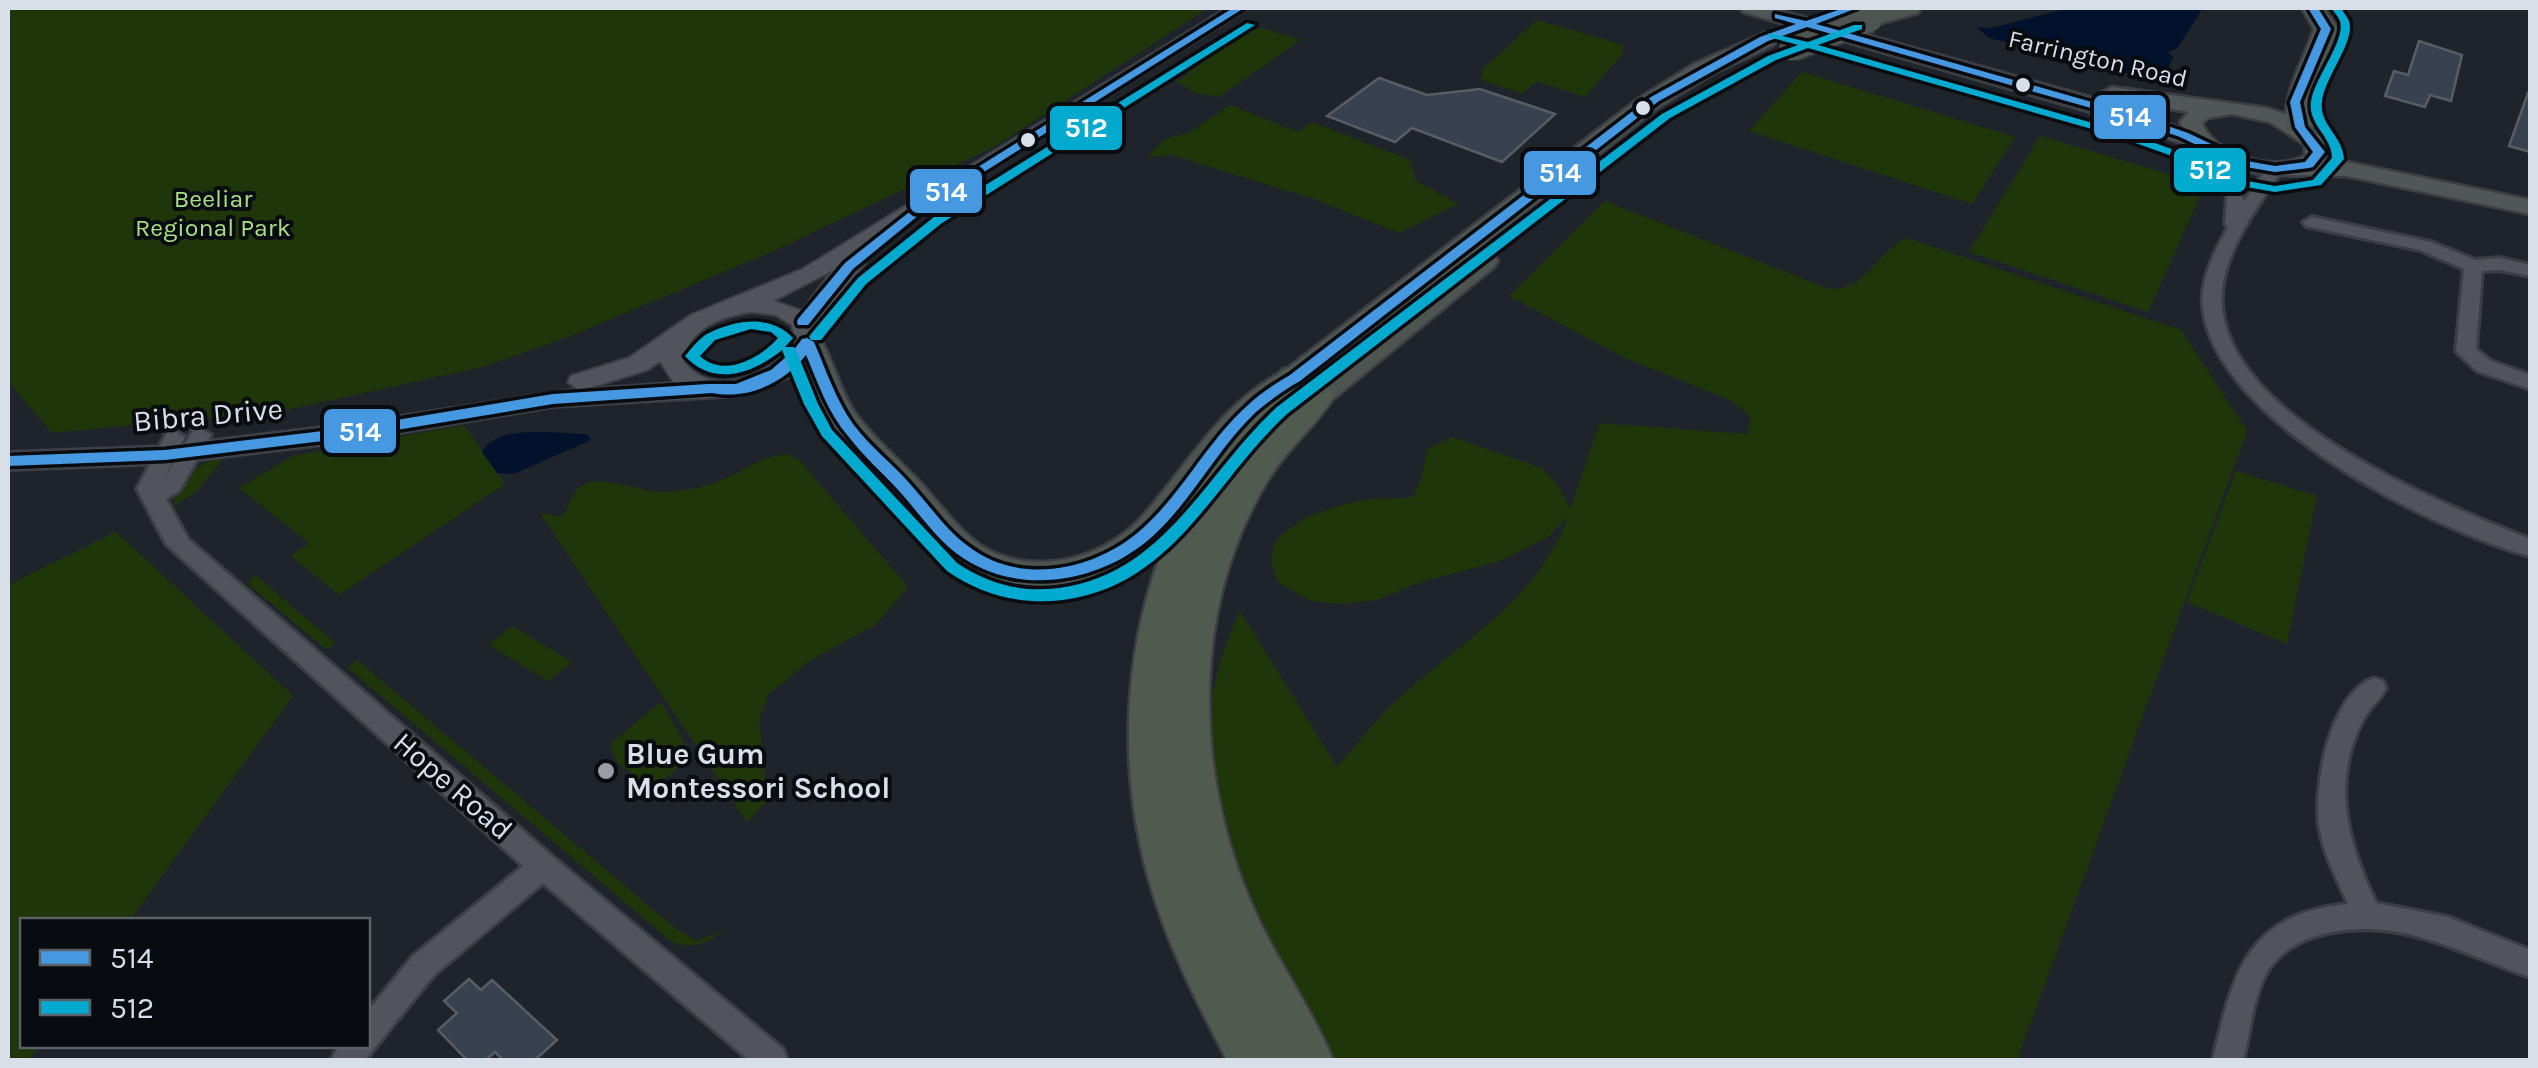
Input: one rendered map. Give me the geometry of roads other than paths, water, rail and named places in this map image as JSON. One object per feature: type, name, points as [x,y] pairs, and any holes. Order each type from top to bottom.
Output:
[{"type":"highway","points":[[1256,1060],[1214,984],[1175,883],[1154,788],[1149,701],[1158,622],[1188,529],[1233,451],[1306,388]]},
{"type":"highway","points":[[1306,388],[1218,536],[1191,625],[1184,700],[1191,783],[1212,872],[1252,967],[1306,1060]]},
{"type":"main road","name":"Farrington Road","points":[[1750,8],[2092,104],[2244,164],[2286,169]]},
{"type":"main road","name":"Farrington Road","points":[[1800,8],[2103,91],[2210,109],[2262,113],[2304,132]]},
{"type":"main road","points":[[805,332],[843,421],[953,539],[983,563],[1026,575],[1063,574],[1098,566],[1137,544],[1251,407],[1306,388],[1653,126],[1779,44],[1854,12],[1910,8]]},
{"type":"main road","points":[[2286,169],[2316,159],[2319,152],[2304,132],[2295,109],[2298,90],[2326,29],[2312,8]]},
{"type":"main road","points":[[2209,148],[2191,122],[2210,109]]},
{"type":"main road","points":[[2304,132],[2409,164],[2530,191]]},
{"type":"main road","points":[[2286,169],[2347,170],[2530,207]]},
{"type":"street","points":[[926,204],[893,235],[848,268],[815,313],[794,364],[764,382],[711,389],[683,379],[674,370],[671,360],[678,338],[701,319],[807,279],[926,204],[1239,8]]},
{"type":"street","points":[[2209,148],[2236,195],[2233,238]]},
{"type":"street","points":[[2286,169],[2251,201],[2213,294],[2214,323],[2226,352],[2262,397],[2324,448],[2405,496],[2530,548]]},
{"type":"street","points":[[2312,222],[2425,246],[2473,266],[2494,264],[2530,270]]},
{"type":"street","points":[[2473,266],[2467,354],[2484,366],[2530,382]]},
{"type":"street","points":[[733,307],[767,306],[794,314],[805,332]]},
{"type":"street","name":"Bibra Drive","points":[[8,447],[183,445],[586,382],[638,364],[678,338]]},
{"type":"street","name":"Bibra Drive","points":[[8,461],[348,433],[553,399],[711,389]]},
{"type":"street","name":"Hope Road","points":[[183,445],[171,486],[155,496],[166,530],[180,545],[543,866],[772,1060]]},
{"type":"street","points":[[2368,914],[2336,845],[2328,800],[2350,714],[2374,688]]},
{"type":"street","points":[[370,1032],[423,966],[543,866]]},
{"type":"street","points":[[2228,1060],[2252,972],[2267,950],[2292,931],[2324,919],[2368,914],[2418,922],[2475,939],[2530,964]]},
{"type":"water","points":[[2070,8],[2203,8],[2177,49],[2168,52],[2173,57],[2166,74],[2154,80],[1989,38],[1976,27],[1991,28]]},
{"type":"water","points":[[514,434],[587,434],[591,440],[514,474],[497,473],[482,452],[489,443]]},
{"type":"place","name":"Blue Gum Montessori School","points":[[606,771]]},
{"type":"park label","name":"Beeliar Regional Park","points":[[213,212]]}]
